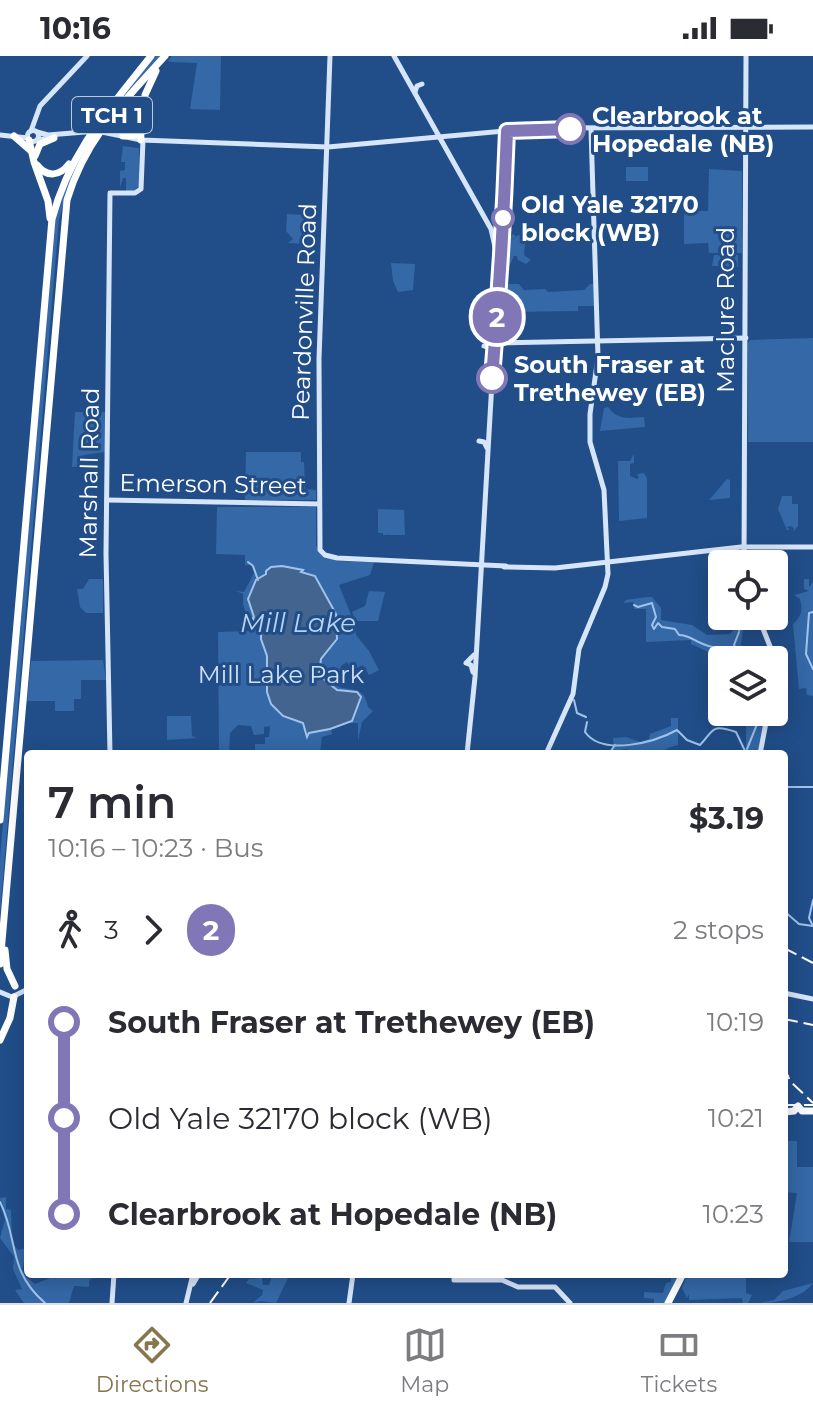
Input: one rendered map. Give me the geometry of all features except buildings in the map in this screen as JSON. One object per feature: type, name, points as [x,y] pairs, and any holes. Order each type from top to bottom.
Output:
[{"type":"highway","name":"TCH 1","points":[[0,820],[51,227],[57,200],[84,135],[151,56]]},
{"type":"highway","name":"TCH 1","points":[[0,964],[64,223],[72,183],[84,154],[104,124],[166,56]]},
{"type":"highway","points":[[143,137],[147,87],[166,56]]},
{"type":"highway","points":[[72,183],[90,147],[110,121],[120,115],[135,118],[143,137]]},
{"type":"highway","points":[[14,136],[27,146],[43,172],[58,174],[69,165],[84,135]]},
{"type":"highway","points":[[115,135],[143,137]]},
{"type":"highway","points":[[33,136],[34,157],[50,209],[46,272]]},
{"type":"highway","points":[[34,157],[40,144],[54,136]]},
{"type":"highway","points":[[6,898],[6,989]]},
{"type":"highway","points":[[0,1040],[10,1018],[13,996]]},
{"type":"highway","points":[[788,1112],[798,1106],[802,1111],[813,1113]]},
{"type":"highway","points":[[670,1303],[682,1278]]},
{"type":"highway","points":[[670,1303],[683,1278]]},
{"type":"main road","points":[[33,136],[37,111],[89,56]]},
{"type":"main road","name":"Peardonville Road","points":[[330,56],[319,355],[320,550],[337,558],[471,564]]},
{"type":"main road","points":[[394,56],[469,187],[493,235],[499,265]]},
{"type":"main road","name":"Maclure Road","points":[[746,550],[743,340],[747,56]]},
{"type":"main road","points":[[403,85],[406,77]]},
{"type":"main road","points":[[415,94],[417,86],[422,84]]},
{"type":"main road","points":[[37,111],[38,125],[43,132],[54,136]]},
{"type":"main road","points":[[0,135],[115,135],[337,147],[437,135],[538,128],[813,127]]},
{"type":"main road","points":[[548,750],[573,694],[578,652],[605,587],[608,571],[604,490],[590,442],[598,342],[591,129]]},
{"type":"main road","points":[[467,750],[474,681],[507,131]]},
{"type":"main road","points":[[115,135],[143,137]]},
{"type":"main road","points":[[319,147],[328,136],[337,147]]},
{"type":"main road","name":"Marshall Road","points":[[110,750],[107,500],[110,193],[135,193],[141,189],[143,137]]},
{"type":"main road","points":[[319,147],[327,158],[337,147]]},
{"type":"main road","points":[[493,235],[501,231],[503,223]]},
{"type":"main road","points":[[493,354],[496,312]]},
{"type":"main road","points":[[496,334],[499,340],[506,343]]},
{"type":"main road","points":[[496,343],[743,340]]},
{"type":"main road","points":[[493,354],[506,343]]},
{"type":"main road","points":[[484,346],[493,354]]},
{"type":"main road","points":[[490,416],[482,552],[485,561],[491,565]]},
{"type":"main road","points":[[479,441],[484,442],[487,448]]},
{"type":"main road","name":"Emerson Street","points":[[107,500],[319,504]]},
{"type":"main road","points":[[736,548],[746,547]]},
{"type":"main road","points":[[471,564],[548,568],[746,547],[813,547]]},
{"type":"main road","points":[[471,564],[482,552]]},
{"type":"main road","points":[[607,553],[618,561]]},
{"type":"main road","points":[[598,563],[607,553]]},
{"type":"main road","points":[[598,563],[608,571]]},
{"type":"main road","points":[[471,564],[480,576]]},
{"type":"main road","points":[[480,576],[491,565]]},
{"type":"main road","points":[[474,681],[471,665],[466,663],[474,655],[476,638]]},
{"type":"main road","points":[[762,750],[766,726]]},
{"type":"main road","points":[[6,989],[13,996],[24,989]]},
{"type":"main road","points":[[788,994],[813,999]]},
{"type":"main road","points":[[112,1303],[114,1278]]},
{"type":"main road","points":[[186,1302],[195,1278]]},
{"type":"main road","points":[[349,1303],[352,1278]]},
{"type":"main road","points":[[470,1278],[502,1280],[518,1287],[552,1286],[559,1289],[570,1303]]},
{"type":"green space","points":[[154,56],[161,56],[74,167],[90,137]]},
{"type":"green space","points":[[172,56],[221,56],[220,110],[190,109],[197,63],[168,61]]},
{"type":"green space","points":[[123,146],[139,148],[140,185],[134,191],[126,191],[126,178],[123,178],[120,188],[120,171],[125,170],[125,162],[121,162]]},
{"type":"green space","points":[[74,167],[59,219],[0,914],[0,859],[53,222]]},
{"type":"green space","points":[[626,167],[648,167],[648,181],[626,181]]},
{"type":"green space","points":[[709,169],[742,171],[742,253],[709,253],[708,243],[684,244],[684,211],[708,211]]},
{"type":"green space","points":[[287,214],[304,215],[304,219],[312,220],[312,234],[299,239],[304,239],[304,244],[288,243],[293,239],[286,231]]},
{"type":"green space","points":[[528,231],[531,241],[525,242],[524,255],[531,260],[526,264],[514,256],[508,269],[503,270],[506,272],[502,281],[503,243],[513,234],[516,236],[509,242],[518,235],[526,236]]},
{"type":"green space","points":[[714,255],[738,255],[738,267],[712,266]]},
{"type":"green space","points":[[391,263],[415,264],[413,290],[398,292]]},
{"type":"green space","points":[[501,284],[519,284],[524,290],[545,289],[548,292],[584,290],[594,284],[595,306],[578,306],[578,311],[499,312]]},
{"type":"green space","points":[[813,338],[813,442],[748,442],[748,343],[750,340]]},
{"type":"green space","points":[[608,407],[620,417],[644,417],[645,427],[600,431],[604,408]]},
{"type":"green space","points":[[75,412],[105,412],[105,452],[83,455],[86,467],[72,467]]},
{"type":"green space","points":[[246,452],[301,452],[305,489],[316,490],[316,500],[245,500]]},
{"type":"green space","points":[[634,454],[630,476],[637,479],[637,474],[644,473],[647,478],[647,518],[619,521],[618,461],[630,461]]},
{"type":"green space","points":[[727,479],[730,480],[730,498],[709,500]]},
{"type":"green space","points":[[782,496],[792,496],[792,504],[798,504],[798,526],[793,532],[794,528],[790,526],[787,530],[778,509]]},
{"type":"green space","name":"Mill Lake Park","points":[[217,507],[316,507],[316,545],[320,554],[336,561],[374,562],[370,575],[339,585],[356,635],[379,670],[369,675],[363,665],[352,670],[347,662],[341,666],[344,673],[332,682],[358,691],[373,711],[362,722],[358,741],[358,723],[347,723],[331,729],[332,734],[322,737],[320,750],[255,750],[255,744],[265,744],[270,726],[264,727],[264,734],[254,735],[251,726],[238,725],[230,733],[229,750],[219,750],[218,632],[251,631],[243,594],[236,591],[244,592],[254,573],[251,565],[245,565],[245,555],[216,554]]},
{"type":"green space","points":[[378,509],[404,510],[405,535],[378,533]]},
{"type":"green space","points":[[89,579],[103,579],[103,613],[86,613],[80,607],[77,589],[83,589]]},
{"type":"green space","points":[[804,579],[809,579],[809,587],[813,582],[813,696],[807,695],[806,688],[799,689],[793,624],[801,610],[800,599],[794,595],[809,591],[804,589]]},
{"type":"green space","name":"Mill Lake Park","points":[[369,591],[385,592],[378,621],[356,621],[352,612],[365,606]]},
{"type":"green space","points":[[652,597],[661,608],[661,620],[692,625],[707,635],[743,630],[741,646],[708,646],[708,652],[691,644],[691,640],[646,642],[646,609],[634,609],[633,602],[623,603]]},
{"type":"green space","points":[[103,660],[106,680],[81,680],[81,699],[74,699],[74,711],[55,711],[55,701],[27,701],[31,661]]},
{"type":"green space","points":[[167,716],[191,716],[192,736],[197,738],[167,740]]},
{"type":"green space","points":[[671,718],[678,718],[678,745],[664,750],[614,750],[613,738],[626,737],[640,742],[649,739],[650,734],[671,726]]},
{"type":"green space","points":[[746,726],[763,726],[759,750],[746,750]]},
{"type":"green space","points":[[788,1141],[797,1141],[797,1167],[813,1167],[813,1242],[789,1242],[797,1193],[788,1192]]},
{"type":"green space","points":[[6,1197],[6,1209],[11,1210],[12,1243],[18,1250],[24,1249],[24,1278],[35,1284],[50,1278],[92,1278],[89,1287],[74,1286],[69,1303],[24,1303],[15,1290],[22,1289],[13,1269],[14,1257],[0,1238],[5,1220],[0,1198]]},
{"type":"green space","points":[[262,1278],[263,1285],[269,1285],[271,1278],[288,1278],[276,1303],[253,1303],[263,1290],[246,1283],[249,1279]]},
{"type":"green space","points":[[671,1278],[678,1278],[666,1303],[654,1303],[654,1299],[644,1298],[644,1292],[663,1293],[666,1283],[671,1282]]},
{"type":"green space","points":[[686,1278],[746,1278],[746,1293],[752,1295],[748,1303],[743,1303],[742,1298],[689,1300],[689,1294],[687,1298],[682,1288]]},
{"type":"green space","points":[[813,1283],[789,1299],[760,1303],[774,1300],[783,1291]]},
{"type":"water","name":"Mill Lake","points":[[282,566],[315,576],[336,614],[337,639],[321,659],[319,675],[337,690],[357,692],[361,697],[352,721],[309,733],[307,737],[303,723],[283,716],[271,704],[267,692],[267,656],[248,599],[256,580],[271,567]]},
{"type":"waterway","points":[[248,562],[252,565]]},
{"type":"waterway","points":[[253,566],[258,580]]},
{"type":"waterway","points":[[634,605],[638,607],[652,603],[656,617],[652,625],[654,629],[658,623],[709,646]]},
{"type":"waterway","points":[[813,612],[809,613],[806,654],[813,669]]},
{"type":"waterway","points":[[735,646],[739,632]]},
{"type":"waterway","points":[[574,700],[577,713],[586,717]]},
{"type":"waterway","points":[[587,722],[585,732],[593,740],[604,744],[630,745],[677,730],[687,740],[700,745],[714,730],[721,728],[736,732],[745,750]]},
{"type":"waterway","points":[[747,749],[756,726]]},
{"type":"waterway","points":[[612,750],[615,745]]},
{"type":"waterway","points":[[788,787],[813,787]]},
{"type":"waterway","points":[[788,914],[799,924],[813,926],[809,918],[813,900]]},
{"type":"waterway","points":[[0,1202],[24,1277]]},
{"type":"waterway","points":[[24,1278],[45,1303]]},
{"type":"railway","points":[[788,950],[813,963]]},
{"type":"railway","points":[[788,1020],[813,1025]]},
{"type":"railway","points":[[788,1076],[813,1103]]},
{"type":"railway","points":[[788,1105],[813,1105]]},
{"type":"railway","points":[[210,1303],[228,1278]]},
{"type":"bus line","name":"2","points":[[492,378],[504,228],[507,131],[570,129]]},
{"type":"place","name":"Clearbrook at Hopedale (NB)","points":[[570,129]]},
{"type":"place","name":"Old Yale 32170 block (WB)","points":[[503,218]]},
{"type":"place","name":"South Fraser at Trethewey (EB)","points":[[492,378]]}]
